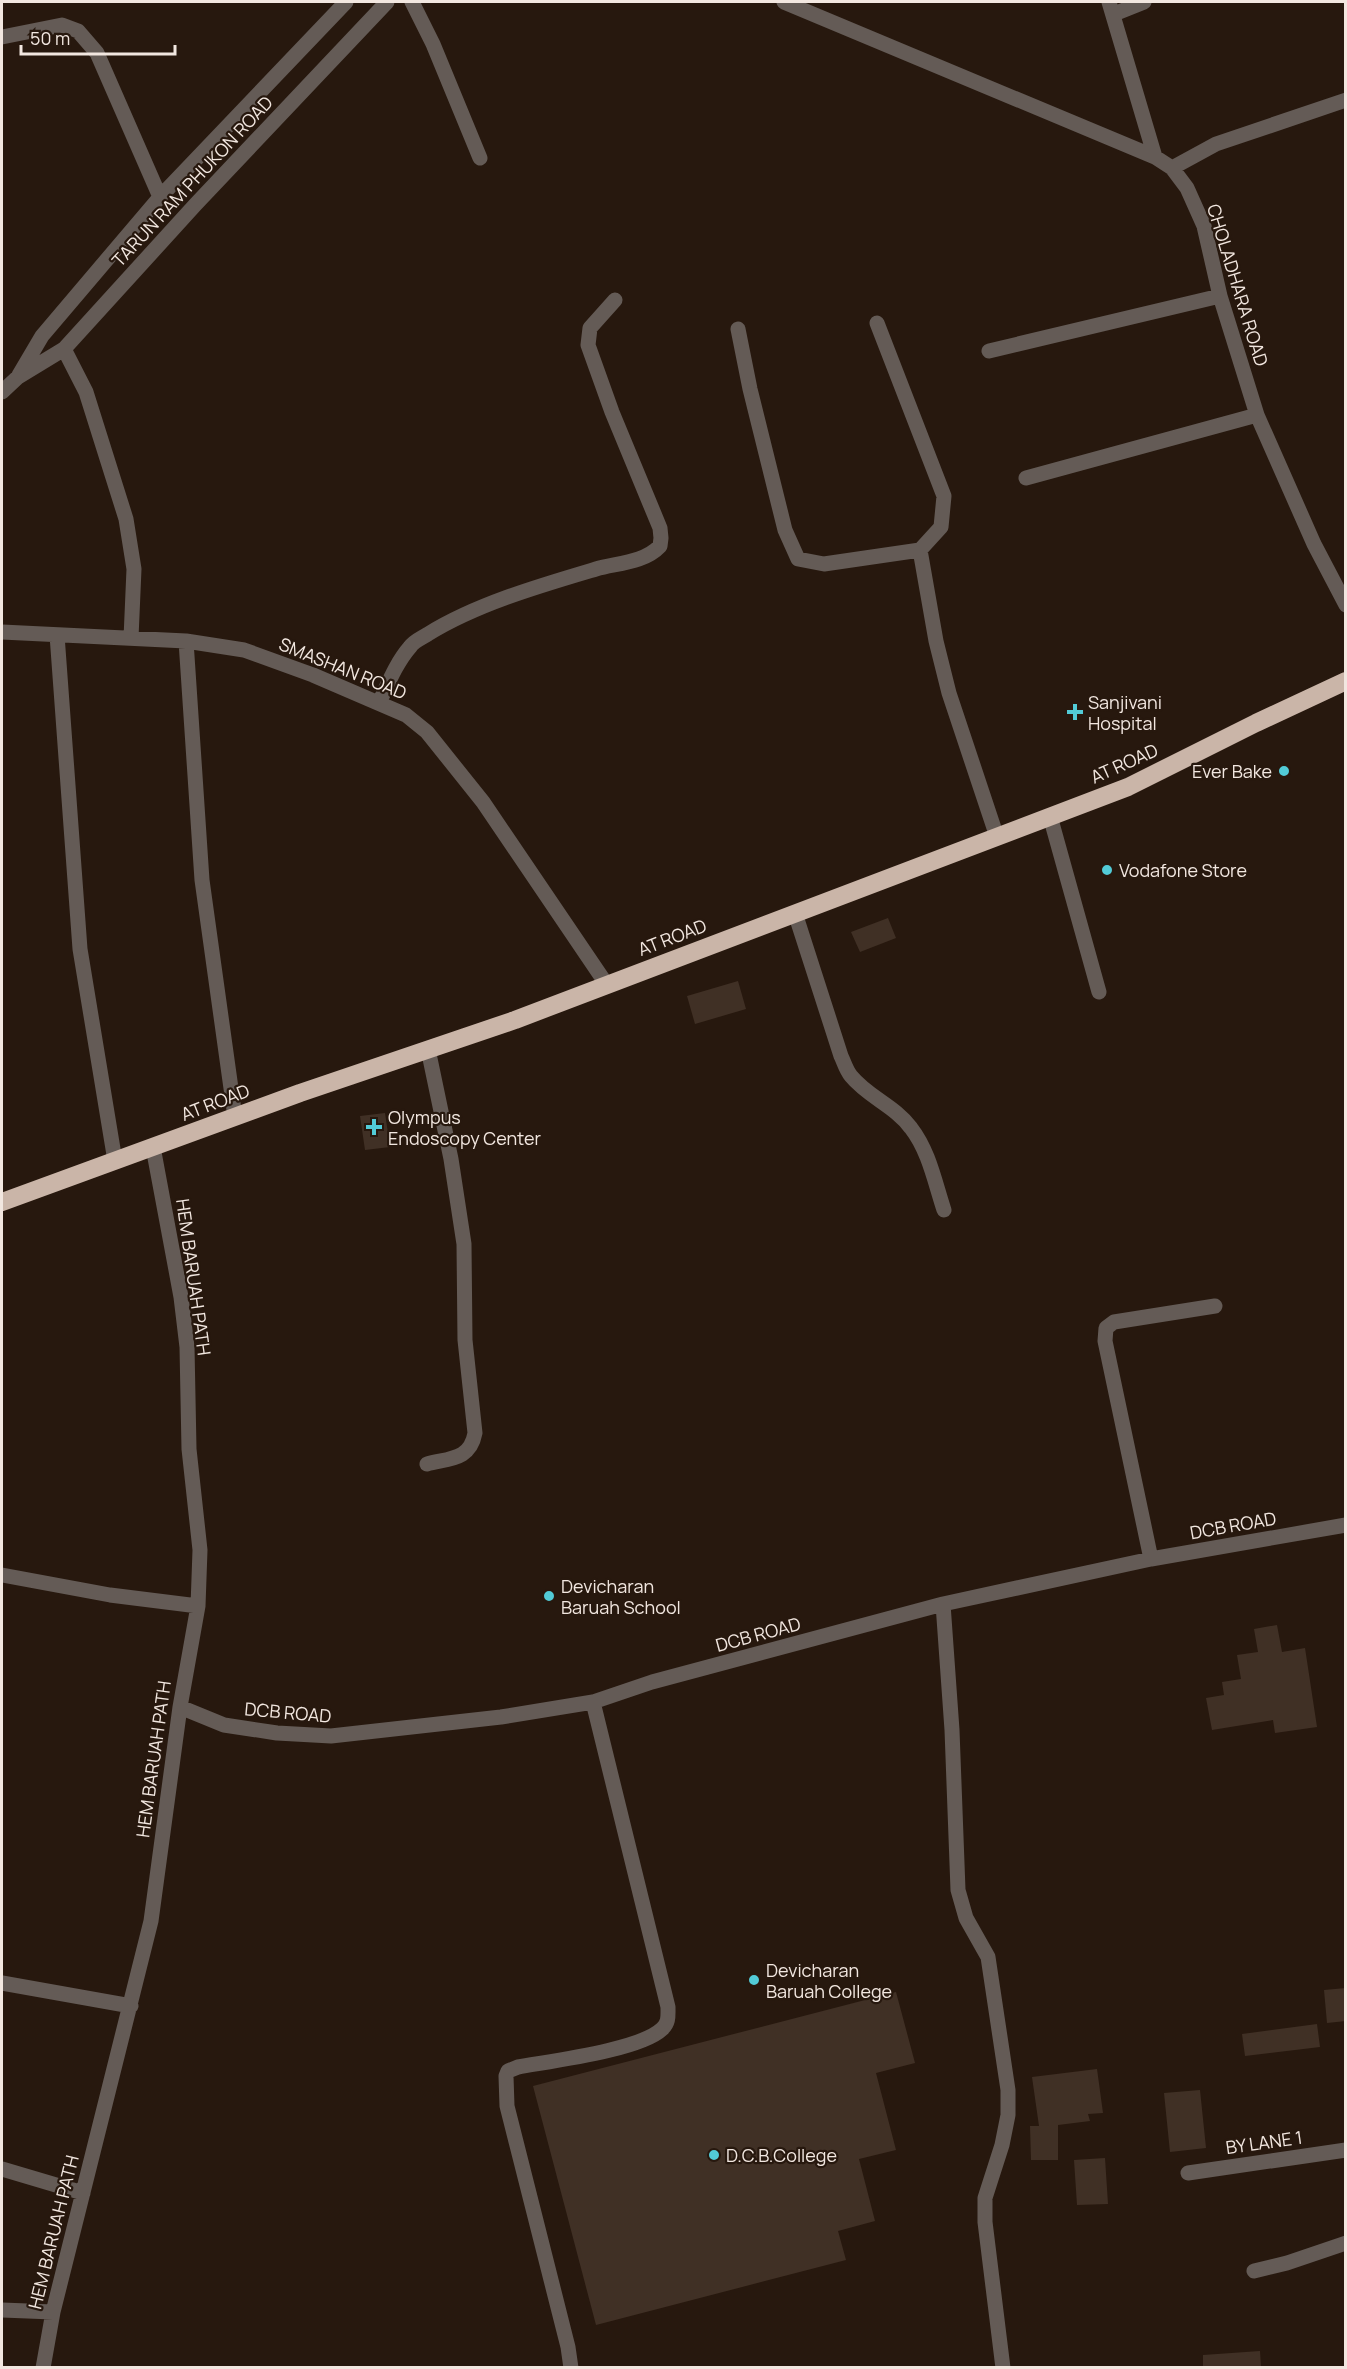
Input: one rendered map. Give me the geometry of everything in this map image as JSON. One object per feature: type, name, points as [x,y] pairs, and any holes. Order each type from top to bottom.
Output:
[{"type":"highway","name":"AT ROAD","points":[[2,1202],[235,1117],[515,1020],[1128,787],[1346,681]]},
{"type":"street","name":"TARUN RAM PHUKON ROAD","points":[[18,377],[42,336],[160,197],[346,2]]},
{"type":"street","name":"TARUN RAM PHUKON ROAD","points":[[2,392],[18,377],[64,349],[195,205],[387,2]]},
{"type":"street","points":[[412,2],[433,44],[480,158]]},
{"type":"street","name":"CHOLADHARA ROAD","points":[[784,2],[1155,157],[1172,168],[1187,188],[1204,226],[1220,296],[1257,415],[1314,544],[1346,605]]},
{"type":"street","points":[[1144,2],[1112,8],[1155,157]]},
{"type":"street","points":[[2,37],[62,25],[78,31],[97,53],[160,197]]},
{"type":"street","points":[[1172,168],[1216,144],[1346,100]]},
{"type":"street","points":[[989,351],[1220,296]]},
{"type":"street","points":[[379,703],[400,659],[411,644],[440,626],[465,613],[505,599],[587,572],[637,560],[660,546],[662,538],[660,528],[612,412],[588,345],[590,328],[615,300]]},
{"type":"street","points":[[738,329],[750,389],[785,530],[798,559],[814,564],[824,564],[920,550],[941,527],[944,496],[877,323]]},
{"type":"street","points":[[64,349],[86,392],[126,519],[134,568],[131,638]]},
{"type":"street","points":[[1026,478],[1257,415]]},
{"type":"street","points":[[920,550],[936,641],[949,693],[998,837]]},
{"type":"street","name":"SMASHAN ROAD","points":[[2,632],[186,641],[243,650],[313,675],[406,715],[427,732],[483,802],[607,985]]},
{"type":"street","points":[[57,635],[80,949],[115,1161]]},
{"type":"street","points":[[186,641],[202,880],[235,1117]]},
{"type":"street","points":[[1050,816],[1099,992]]},
{"type":"street","points":[[795,913],[841,1056],[849,1074],[893,1109],[912,1128],[926,1153],[944,1210]]},
{"type":"street","points":[[427,1464],[464,1455],[472,1445],[475,1433],[465,1340],[464,1244],[451,1159],[428,1049]]},
{"type":"street","name":"HEM BARUAH PATH","points":[[43,2367],[53,2312],[151,1921],[180,1707],[198,1606],[200,1550],[189,1449],[187,1347],[181,1297],[153,1147]]},
{"type":"street","points":[[1151,1559],[1123,1431],[1106,1341],[1106,1328],[1114,1322],[1215,1306]]},
{"type":"street","name":"DCB ROAD","points":[[180,1707],[224,1725],[277,1733],[331,1737],[501,1717],[593,1702],[652,1683],[943,1604],[1151,1559],[1346,1525]]},
{"type":"street","points":[[2,1575],[110,1595],[198,1606]]},
{"type":"street","points":[[943,1604],[952,1730],[958,1890],[966,1918],[988,1957],[1008,2090],[1008,2115],[1002,2145],[986,2198],[986,2222],[1003,2367]]},
{"type":"street","points":[[571,2367],[568,2347],[507,2106],[506,2076],[508,2072],[518,2067],[583,2056],[650,2038],[664,2028],[668,2022],[668,2007],[593,1702]]},
{"type":"street","points":[[2,1983],[131,2006]]},
{"type":"street","name":"BY LANE 1","points":[[1188,2173],[1346,2150]]},
{"type":"street","points":[[2,2169],[83,2193]]},
{"type":"street","points":[[1254,2271],[1287,2263],[1346,2243]]},
{"type":"street","points":[[2,2310],[53,2312]]},
{"type":"building","points":[[888,918],[896,938],[860,952],[851,932]]},
{"type":"building","points":[[738,981],[746,1009],[695,1024],[687,996]]},
{"type":"building","points":[[385,1113],[390,1147],[365,1150],[360,1116]]},
{"type":"building","points":[[1277,1625],[1282,1652],[1305,1648],[1317,1727],[1275,1733],[1273,1720],[1212,1730],[1206,1698],[1224,1695],[1222,1682],[1241,1679],[1237,1655],[1258,1652],[1254,1629]]},
{"type":"building","points":[[1346,1988],[1346,2021],[1327,2023],[1324,1990]]},
{"type":"building","name":"D.C.B.College","points":[[896,1992],[915,2063],[876,2073],[896,2150],[859,2159],[875,2221],[838,2231],[846,2260],[596,2325],[533,2086]]},
{"type":"building","points":[[1317,2024],[1320,2047],[1245,2056],[1242,2034]]},
{"type":"building","points":[[1097,2069],[1103,2113],[1088,2114],[1090,2121],[1058,2125],[1058,2160],[1031,2160],[1030,2126],[1039,2126],[1032,2077]]},
{"type":"building","points":[[1200,2090],[1206,2148],[1170,2152],[1164,2093]]},
{"type":"building","points":[[1105,2158],[1108,2204],[1077,2205],[1074,2160]]},
{"type":"building","points":[[1260,2351],[1261,2367],[1203,2367],[1203,2355]]},
{"type":"place","name":"Sanjivani Hospital","points":[[1075,712]]},
{"type":"place","name":"Ever Bake","points":[[1284,771]]},
{"type":"place","name":"Vodafone Store","points":[[1107,870]]},
{"type":"place","name":"Olympus Endoscopy Center","points":[[374,1127]]},
{"type":"place","name":"Devicharan Baruah School","points":[[549,1596]]},
{"type":"place","name":"Devicharan Baruah College","points":[[754,1980]]},
{"type":"place","name":"D.C.B.College","points":[[714,2155]]}]
